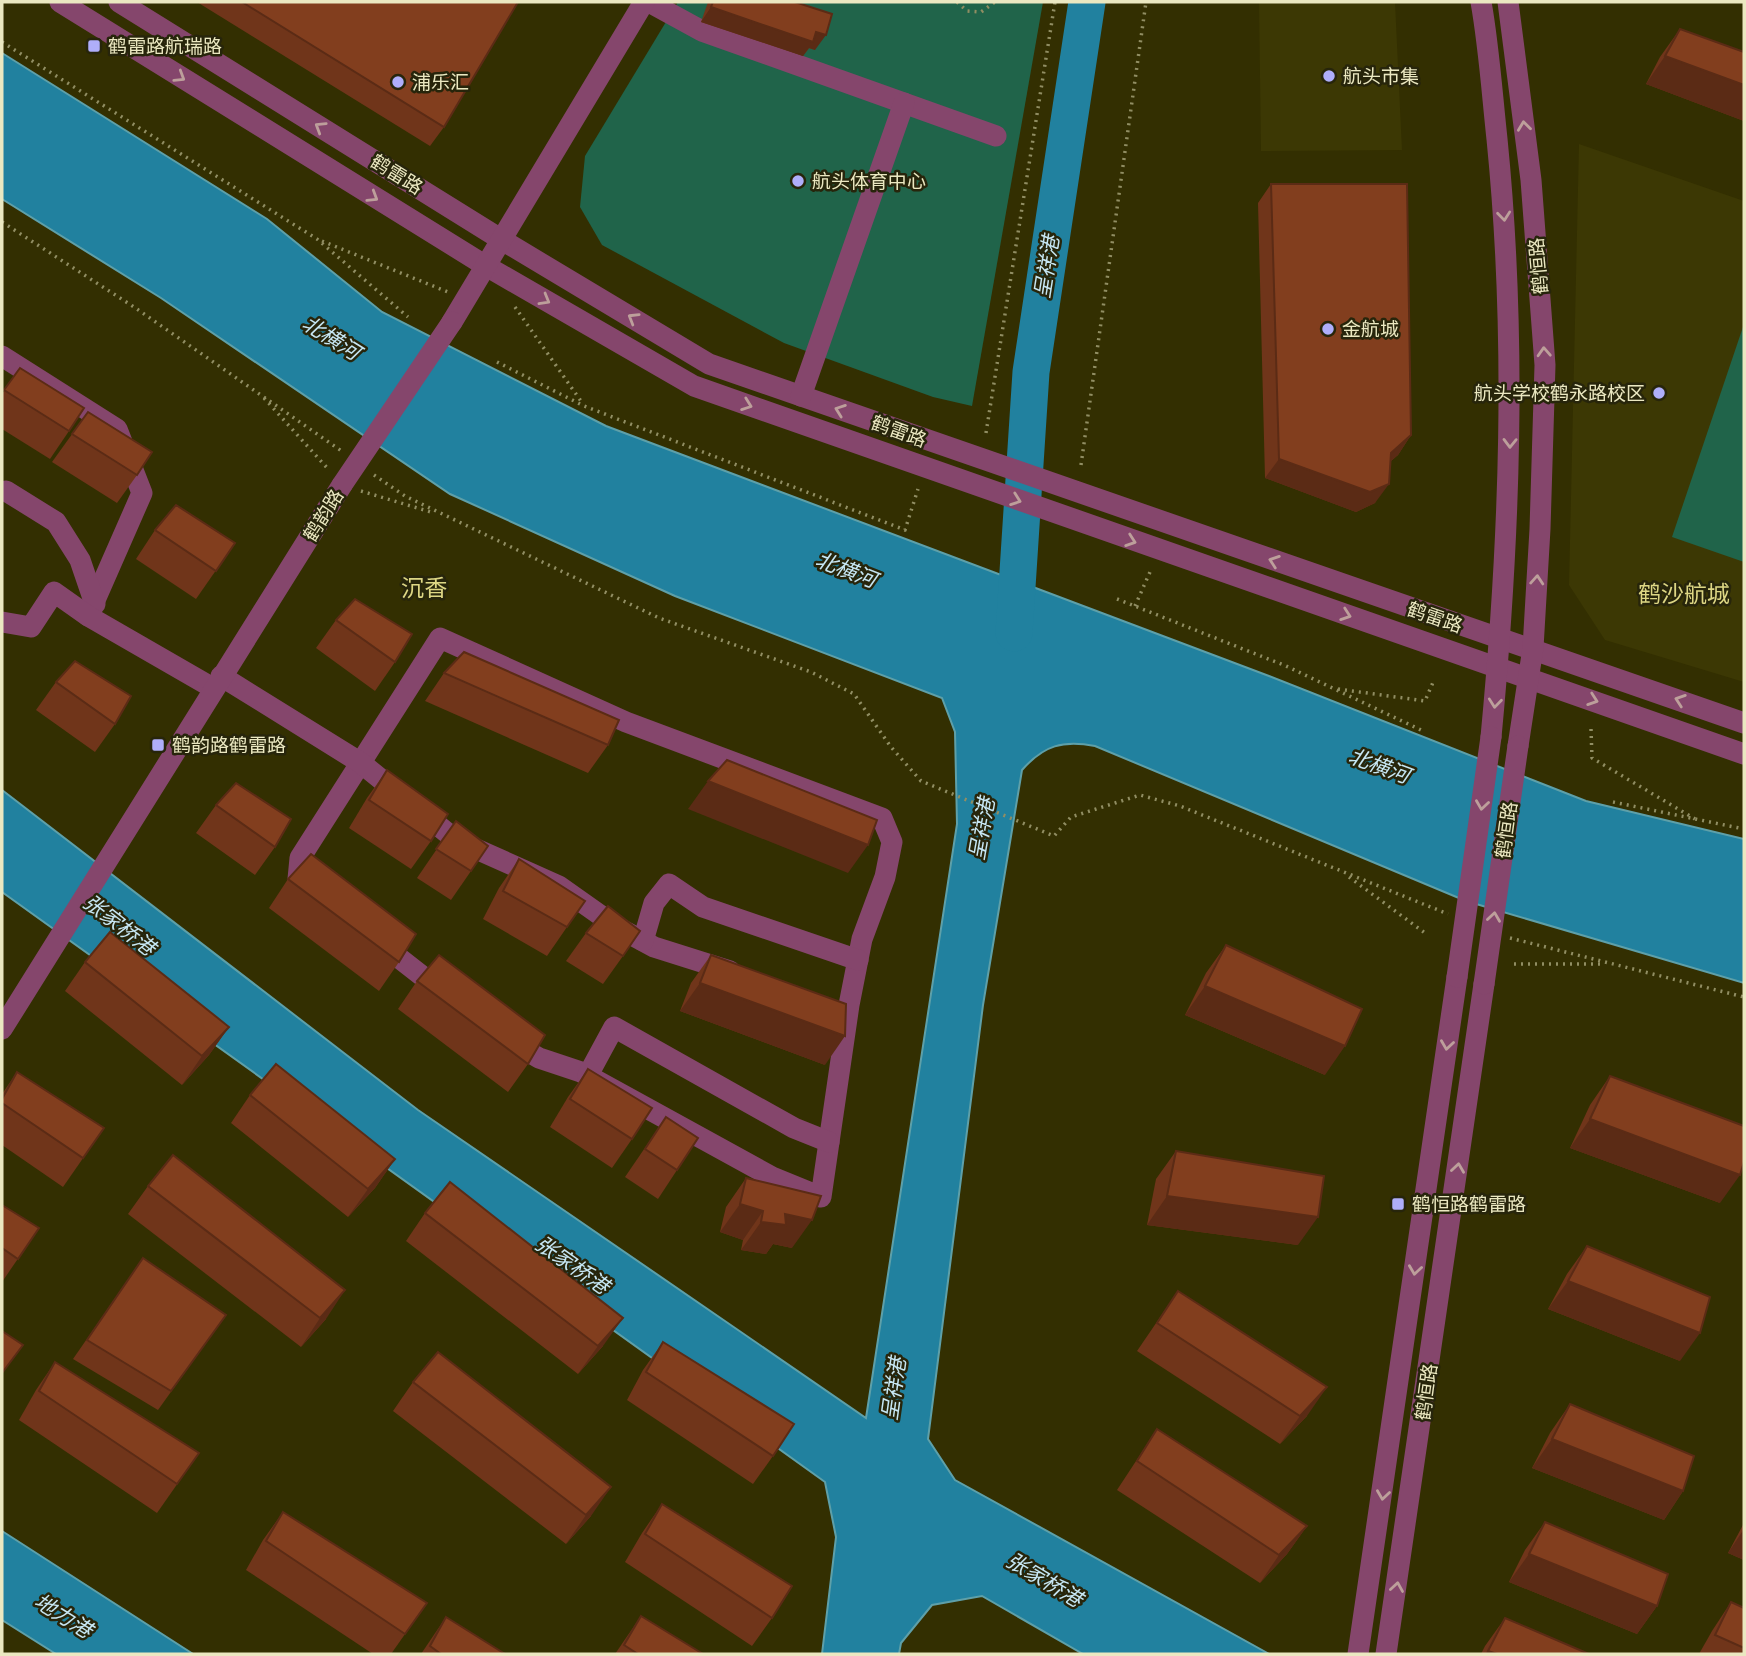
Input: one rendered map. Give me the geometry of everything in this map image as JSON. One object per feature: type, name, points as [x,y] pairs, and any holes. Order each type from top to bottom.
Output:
[{"type":"street","name":"鹤雷路","points":[[60,2],[486,266],[694,386],[1744,754]]},
{"type":"street","name":"鹤雷路","points":[[119,2],[502,240],[709,364],[973,458],[1501,640],[1533,648],[1744,723]]},
{"type":"street","name":"鹤韵路","points":[[2,1029],[342,485],[452,322],[644,2]]},
{"type":"street","points":[[649,2],[702,31],[996,136]]},
{"type":"street","name":"鹤恒路","points":[[1358,1654],[1491,737],[1501,640],[1508,538],[1511,371],[1506,236],[1481,2]]},
{"type":"street","name":"鹤恒路","points":[[1387,1654],[1533,648],[1545,365],[1531,180],[1508,2]]},
{"type":"street","points":[[801,396],[904,103]]},
{"type":"street","points":[[2,356],[117,429],[142,493],[91,610]]},
{"type":"street","points":[[6,492],[56,522],[80,560],[91,610]]},
{"type":"street","points":[[2,622],[31,627],[54,592],[91,610],[361,763],[456,840],[559,886],[617,927],[654,947],[756,978]]},
{"type":"street","points":[[440,638],[626,722],[882,818],[892,842],[885,877],[872,907],[858,960],[839,1002],[829,1142],[821,1197],[772,1177],[588,1075],[539,1058],[490,1029],[298,879],[300,858],[440,638]]},
{"type":"street","points":[[643,941],[653,903],[669,884],[704,907],[858,960]]},
{"type":"street","points":[[588,1075],[614,1027],[794,1128],[829,1142]]},
{"type":"path","points":[[957,2],[967,11],[981,12],[995,2]]},
{"type":"path","points":[[986,433],[1055,2]]},
{"type":"path","points":[[1081,466],[1146,2]]},
{"type":"path","points":[[2,41],[317,239],[408,317]]},
{"type":"path","points":[[2,222],[261,394],[353,459]]},
{"type":"path","points":[[317,239],[466,299]]},
{"type":"path","points":[[509,299],[584,406]]},
{"type":"path","points":[[497,362],[584,406],[905,530],[918,489]]},
{"type":"path","points":[[261,394],[342,485],[448,517]]},
{"type":"path","points":[[374,474],[405,496],[659,618],[811,673],[854,694],[891,747],[921,781],[1054,836],[1070,817],[1140,794],[1180,806],[1459,919]]},
{"type":"path","points":[[1135,607],[1150,572]]},
{"type":"path","points":[[1117,599],[1286,666],[1421,730]]},
{"type":"path","points":[[1335,689],[1425,701],[1434,680]]},
{"type":"path","points":[[1591,729],[1592,758],[1695,819]]},
{"type":"path","points":[[1613,802],[1744,830]]},
{"type":"path","points":[[1345,874],[1424,933]]},
{"type":"path","points":[[1509,938],[1744,997]]},
{"type":"path","points":[[1514,964],[1609,964]]},
{"type":"shaded area","name":"航头市集","points":[[1259,2],[1395,2],[1402,150],[1261,151]]},
{"type":"shaded area","name":"航头学校鹤永路校区","points":[[1579,144],[1744,201],[1744,682],[1605,640],[1569,585]]},
{"type":"green space","name":"航头体育中心","points":[[678,2],[1043,2],[972,406],[933,397],[784,343],[602,245],[580,207],[585,156]]},
{"type":"green space","points":[[1744,324],[1744,562],[1672,537]]},
{"type":"water","points":[[2,53],[267,219],[382,312],[606,426],[1269,676],[1586,801],[1744,839],[1744,983],[1466,901],[1095,746],[1055,746],[1038,755],[1022,770],[983,1005],[928,1439],[955,1480],[1269,1654],[1083,1654],[982,1596],[932,1605],[901,1643],[899,1654],[822,1654],[836,1537],[825,1482],[2,892],[2,790],[418,1110],[866,1418],[957,824],[955,732],[942,698],[675,596],[450,494],[161,298],[2,199]]},
{"type":"water","name":"地力港","points":[[2,1531],[193,1654],[56,1654],[2,1620]]},
{"type":"building","name":"浦乐汇","points":[[242,2],[518,2],[444,127]]},
{"type":"building","points":[[713,2],[795,2],[832,14],[826,35],[816,32],[813,42],[711,7]]},
{"type":"building","points":[[1680,29],[1744,52],[1744,85],[1665,56]]},
{"type":"building","name":"金航城","points":[[1271,184],[1407,184],[1411,435],[1391,453],[1389,484],[1370,492],[1279,459]]},
{"type":"building","points":[[20,368],[84,408],[69,431],[4,390]]},
{"type":"building","points":[[88,412],[152,452],[137,475],[72,434]]},
{"type":"building","points":[[176,505],[235,543],[216,571],[155,530]]},
{"type":"building","points":[[355,599],[412,634],[395,662],[336,620]]},
{"type":"building","points":[[464,652],[619,720],[608,745],[444,673]]},
{"type":"building","points":[[75,661],[131,696],[115,724],[56,682]]},
{"type":"building","points":[[727,760],[877,820],[868,845],[708,781]]},
{"type":"building","points":[[387,770],[448,814],[431,841],[369,800]]},
{"type":"building","points":[[236,783],[291,819],[275,847],[216,805]]},
{"type":"building","points":[[456,821],[488,846],[471,871],[436,849]]},
{"type":"building","points":[[311,854],[416,934],[399,962],[288,879]]},
{"type":"building","points":[[519,859],[585,901],[567,927],[503,891]]},
{"type":"building","points":[[608,906],[640,931],[623,956],[586,933]]},
{"type":"building","points":[[110,932],[229,1027],[202,1056],[85,962]]},
{"type":"building","points":[[1226,945],[1362,1009],[1345,1046],[1205,986]]},
{"type":"building","points":[[439,955],[545,1035],[528,1064],[417,981]]},
{"type":"building","points":[[711,955],[846,1004],[845,1036],[700,983]]},
{"type":"building","points":[[276,1064],[395,1159],[368,1189],[250,1095]]},
{"type":"building","points":[[588,1069],[652,1108],[632,1139],[570,1099]]},
{"type":"building","points":[[17,1072],[104,1128],[83,1158],[2,1103]]},
{"type":"building","points":[[1610,1076],[1744,1126],[1744,1162],[1740,1175],[1590,1119]]},
{"type":"building","points":[[666,1117],[698,1138],[677,1170],[645,1149]]},
{"type":"building","points":[[1176,1151],[1324,1176],[1318,1217],[1167,1196]]},
{"type":"building","points":[[173,1155],[345,1290],[320,1318],[148,1186]]},
{"type":"building","points":[[746,1178],[821,1196],[812,1220],[785,1214],[786,1225],[761,1222],[763,1211],[740,1204]]},
{"type":"building","points":[[450,1182],[623,1318],[598,1346],[425,1213]]},
{"type":"building","points":[[2,1205],[39,1228],[18,1259],[2,1248]]},
{"type":"building","points":[[1587,1246],[1710,1297],[1700,1333],[1568,1281]]},
{"type":"building","points":[[143,1258],[226,1315],[171,1391],[87,1340]]},
{"type":"building","points":[[1178,1291],[1327,1387],[1300,1416],[1157,1323]]},
{"type":"building","points":[[2,1331],[23,1345],[2,1373]]},
{"type":"building","points":[[663,1342],[794,1424],[773,1456],[646,1372]]},
{"type":"building","points":[[438,1352],[611,1487],[586,1515],[413,1382]]},
{"type":"building","points":[[55,1362],[199,1453],[177,1484],[39,1391]]},
{"type":"building","points":[[1570,1404],[1694,1456],[1683,1491],[1552,1439]]},
{"type":"building","points":[[1157,1429],[1307,1526],[1279,1555],[1137,1461]]},
{"type":"building","points":[[662,1504],[792,1586],[772,1618],[645,1534]]},
{"type":"building","points":[[283,1512],[427,1603],[405,1634],[266,1541]]},
{"type":"building","points":[[1545,1522],[1668,1574],[1657,1606],[1529,1554]]},
{"type":"building","points":[[1731,1602],[1744,1608],[1744,1648],[1715,1635]]},
{"type":"building","points":[[641,1616],[703,1654],[638,1654],[624,1645]]},
{"type":"building","points":[[446,1617],[505,1654],[441,1654],[430,1646]]},
{"type":"building","points":[[1505,1618],[1589,1654],[1497,1654],[1488,1651]]},
{"type":"waterway","name":"呈祥港","points":[[1014,633],[1031,372],[1087,2]]},
{"type":"place","name":"鹤雷路航瑞路","points":[[94,46]]},
{"type":"place","name":"航头市集","points":[[1329,76]]},
{"type":"place","name":"浦乐汇","points":[[398,82]]},
{"type":"place","name":"航头体育中心","points":[[798,181]]},
{"type":"place","name":"金航城","points":[[1328,329]]},
{"type":"place","name":"航头学校鹤永路校区","points":[[1659,393]]},
{"type":"place","name":"鹤韵路鹤雷路","points":[[158,745]]},
{"type":"place","name":"鹤恒路鹤雷路","points":[[1398,1204]]},
{"type":"district","name":"沉香","points":[[424,588]]},
{"type":"district","name":"鹤沙航城","points":[[1684,594]]},
{"type":"water label","name":"北横河","points":[[331,338]]},
{"type":"water label","name":"北横河","points":[[846,570]]},
{"type":"water label","name":"北横河","points":[[1379,766]]},
{"type":"water label","name":"张家桥港","points":[[119,925]]},
{"type":"water label","name":"张家桥港","points":[[572,1265]]},
{"type":"water label","name":"张家桥港","points":[[1044,1580]]}]
